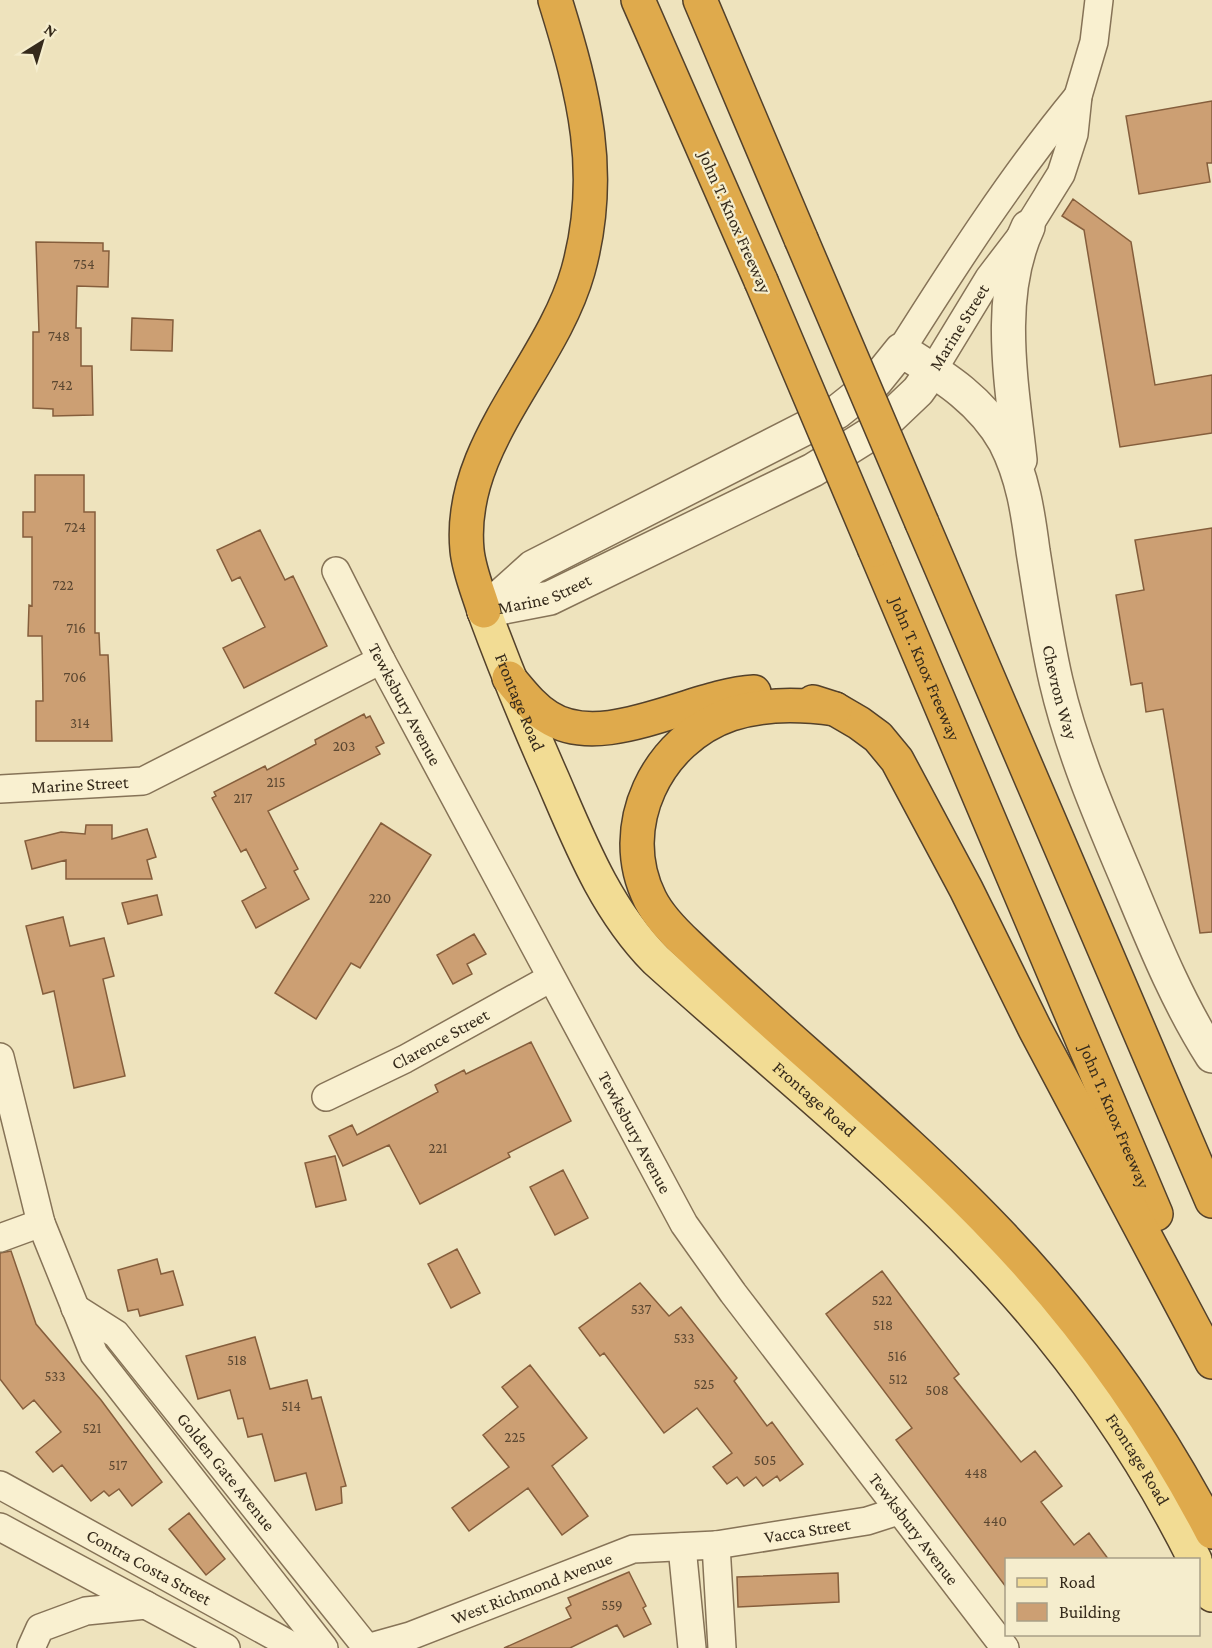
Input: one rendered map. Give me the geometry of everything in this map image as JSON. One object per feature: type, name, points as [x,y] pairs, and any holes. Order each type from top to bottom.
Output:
[{"type":"highway","points":[[484,611],[467,551],[467,523],[472,490],[494,436],[567,301],[580,264],[590,209],[591,167],[586,112],[555,0]]},
{"type":"highway","name":"John T. Knox Freeway","points":[[638,0],[761,281],[1137,1170],[1212,1339]]},
{"type":"highway","points":[[700,0],[1212,1201]]},
{"type":"highway","points":[[509,678],[525,697],[549,718],[581,728],[619,727],[734,693],[781,694],[835,709],[878,737],[908,778],[1041,1039],[1212,1362]]},
{"type":"highway","points":[[835,709],[807,705],[779,705],[737,713],[697,731],[668,757],[651,782],[638,826],[639,863],[650,898],[666,923],[687,945],[949,1184],[1033,1271],[1090,1339],[1132,1398],[1174,1464],[1212,1533]]},
{"type":"main road","name":"Frontage Road","points":[[484,611],[509,678],[589,864],[626,927],[656,960],[915,1191],[1015,1293],[1070,1360],[1120,1431],[1156,1488],[1194,1558]]},
{"type":"main road","points":[[1200,1572],[1212,1595]]},
{"type":"street","points":[[1078,96],[1094,42],[1099,0]]},
{"type":"street","name":"Marine Street","points":[[484,611],[533,567],[837,412],[876,381],[901,350],[958,260],[1042,139],[1078,96]]},
{"type":"street","name":"Marine Street","points":[[484,611],[531,604],[550,597],[813,470],[877,430],[918,391],[989,278],[1028,227],[1056,183],[1071,147],[1078,96]]},
{"type":"street","points":[[1024,494],[1009,338],[1016,260],[1028,227]]},
{"type":"street","name":"Chevron Way","points":[[901,350],[962,390],[995,426],[1011,454],[1024,494],[1051,657],[1079,760],[1167,973],[1182,1005],[1212,1056]]},
{"type":"street","name":"Tewksbury Avenue","points":[[336,571],[381,660],[684,1224],[733,1293],[898,1511],[1005,1648]]},
{"type":"street","name":"Marine Street","points":[[0,789],[143,781],[381,660]]},
{"type":"street","name":"Clarence Street","points":[[326,1097],[405,1059],[551,978]]},
{"type":"street","name":"Golden Gate Avenue","points":[[0,1057],[41,1223],[94,1354],[322,1648]]},
{"type":"street","points":[[0,1238],[41,1223]]},
{"type":"street","name":"Golden Gate Avenue","points":[[75,1308],[116,1334],[372,1647]]},
{"type":"street","name":"Contra Costa Street","points":[[0,1485],[296,1648]]},
{"type":"street","name":"Vacca Street","points":[[716,1545],[867,1521],[898,1511]]},
{"type":"street","name":"Contra Costa Street","points":[[0,1527],[146,1605],[191,1639],[226,1648]]},
{"type":"street","points":[[716,1545],[722,1648]]},
{"type":"street","name":"West Richmond Avenue","points":[[372,1647],[410,1636],[633,1549],[716,1545]]},
{"type":"street","points":[[682,1547],[692,1648]]},
{"type":"street","points":[[31,1648],[40,1628],[86,1611],[146,1605]]},
{"type":"street","points":[[322,1648],[372,1647]]},
{"type":"building","points":[[1212,101],[1212,163],[1207,163],[1210,182],[1139,194],[1126,116]]},
{"type":"building","points":[[1073,199],[1131,242],[1155,385],[1212,375],[1212,433],[1120,447],[1084,230],[1062,216]]},
{"type":"building","points":[[36,242],[103,243],[103,251],[109,251],[108,287],[77,286],[76,328],[81,328],[81,366],[92,366],[93,415],[53,416],[53,409],[33,408],[33,332],[39,332]]},
{"type":"building","points":[[132,318],[173,320],[172,351],[131,350]]},
{"type":"building","points":[[35,475],[84,475],[84,512],[95,512],[95,633],[99,633],[100,655],[108,655],[112,741],[36,741],[36,701],[43,701],[42,636],[28,636],[29,605],[32,606],[32,537],[23,537],[23,512],[35,512]]},
{"type":"building","points":[[1212,528],[1212,932],[1200,933],[1163,709],[1146,712],[1142,683],[1131,685],[1116,595],[1144,590],[1135,540]]},
{"type":"building","points":[[260,530],[285,580],[293,576],[327,646],[244,688],[223,648],[265,627],[240,577],[232,581],[217,550]]},
{"type":"building","points":[[364,714],[366,718],[370,716],[384,743],[376,747],[380,754],[268,811],[298,869],[294,871],[309,899],[256,928],[242,901],[266,888],[246,849],[241,852],[212,798],[216,796],[214,792],[265,766],[267,770],[316,744],[315,740]]},
{"type":"building","points":[[381,823],[431,855],[360,968],[351,963],[316,1019],[275,993]]},
{"type":"building","points":[[86,825],[112,825],[112,839],[147,829],[156,857],[147,860],[152,879],[66,879],[66,860],[32,869],[25,841],[61,832],[85,834]]},
{"type":"building","points":[[157,895],[162,915],[128,924],[122,903]]},
{"type":"building","points":[[63,917],[70,946],[104,938],[114,976],[103,979],[125,1076],[74,1088],[54,991],[43,994],[26,926]]},
{"type":"building","points":[[474,934],[486,954],[467,964],[472,974],[453,984],[437,955]]},
{"type":"building","points":[[531,1042],[571,1121],[508,1153],[510,1157],[420,1204],[389,1145],[343,1166],[329,1136],[352,1125],[357,1135],[438,1092],[435,1085],[464,1070],[466,1074]]},
{"type":"building","points":[[335,1156],[346,1200],[316,1207],[305,1163]]},
{"type":"building","points":[[563,1170],[588,1218],[555,1235],[530,1187]]},
{"type":"building","points":[[457,1249],[480,1293],[451,1308],[428,1264]]},
{"type":"building","points":[[11,1251],[36,1324],[101,1400],[162,1482],[132,1506],[119,1489],[109,1496],[104,1491],[91,1501],[62,1465],[53,1472],[36,1452],[61,1432],[34,1400],[23,1409],[0,1379],[0,1253]]},
{"type":"building","points":[[157,1259],[161,1274],[173,1271],[183,1305],[140,1316],[138,1309],[128,1311],[118,1270]]},
{"type":"building","points":[[882,1271],[959,1374],[954,1378],[1021,1462],[1035,1451],[1062,1486],[1041,1502],[1074,1545],[1089,1533],[1108,1558],[1005,1558],[1005,1586],[896,1440],[912,1428],[826,1314]]},
{"type":"building","points":[[640,1283],[669,1316],[681,1307],[737,1378],[734,1381],[767,1426],[772,1422],[803,1464],[780,1481],[777,1476],[763,1486],[756,1477],[744,1486],[737,1477],[727,1484],[713,1467],[732,1453],[697,1408],[664,1433],[604,1353],[600,1356],[579,1328]]},
{"type":"building","points":[[255,1337],[270,1389],[307,1380],[312,1399],[321,1397],[346,1486],[341,1487],[342,1503],[316,1510],[306,1473],[275,1481],[262,1434],[248,1437],[243,1418],[238,1419],[230,1390],[198,1399],[186,1356]]},
{"type":"building","points":[[530,1365],[587,1438],[552,1466],[588,1516],[562,1535],[528,1488],[469,1531],[452,1508],[509,1467],[483,1435],[518,1407],[502,1387]]},
{"type":"building","points":[[189,1513],[225,1559],[206,1575],[169,1529]]},
{"type":"building","points":[[629,1572],[646,1606],[643,1608],[651,1624],[624,1637],[617,1625],[570,1648],[504,1648],[571,1618],[566,1608],[571,1605],[568,1598]]},
{"type":"building","points":[[838,1573],[839,1602],[738,1607],[737,1577]]}]
